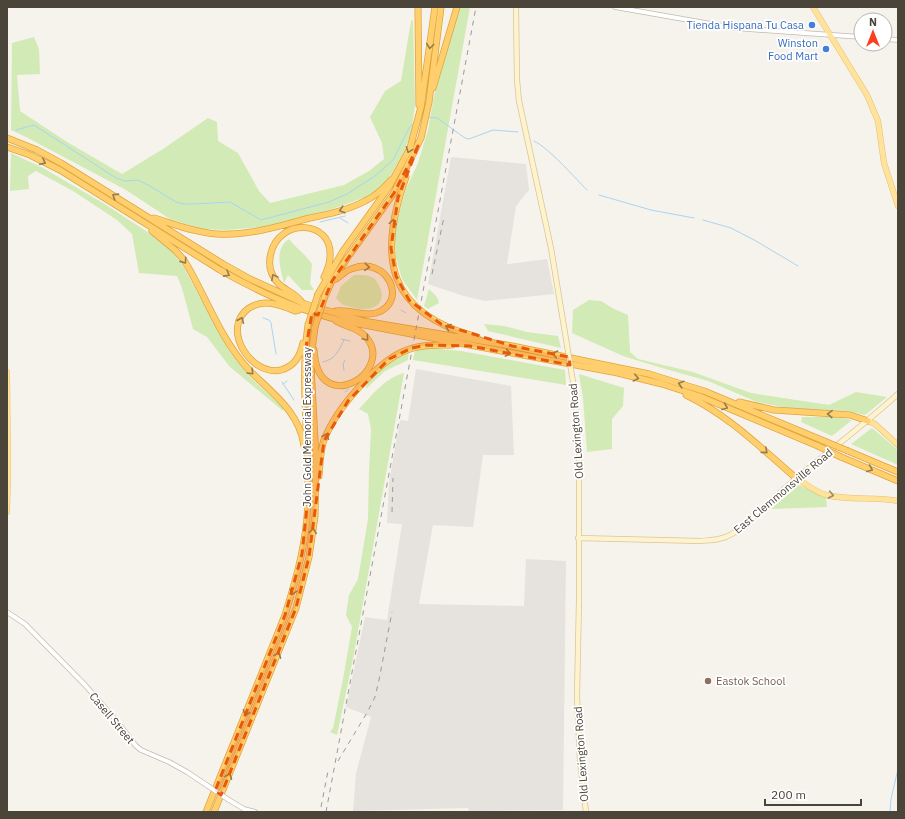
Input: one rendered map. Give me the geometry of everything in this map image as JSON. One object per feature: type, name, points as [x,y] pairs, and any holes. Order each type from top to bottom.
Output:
[{"type":"highway","points":[[418,7],[420,107]]},
{"type":"highway","points":[[420,107],[435,7]]},
{"type":"highway","name":"John Gold Memorial Expressway","points":[[214,812],[296,608],[309,558],[314,516],[316,459],[311,367],[315,327],[325,296],[332,281],[394,193],[418,146],[426,120],[429,102],[441,7]]},
{"type":"highway","points":[[429,102],[457,7]]},
{"type":"highway","name":"John Gold Memorial Expressway","points":[[206,812],[274,647],[293,590],[302,554],[308,497],[305,372],[308,325],[318,294],[334,266],[397,174],[410,148],[417,125],[420,107]]},
{"type":"highway","points":[[7,138],[37,150],[61,163],[223,264],[250,279],[302,302],[363,320],[512,346],[649,374],[718,396],[774,410],[850,415],[868,421]]},
{"type":"highway","points":[[418,146],[398,198],[392,230],[391,248],[393,264],[402,290],[417,308],[441,324],[465,333],[512,346]]},
{"type":"highway","points":[[7,147],[30,155],[60,170],[220,270],[266,294],[303,310],[333,319],[618,374],[662,384],[725,407],[898,481]]},
{"type":"highway","points":[[148,216],[204,233],[233,234],[271,229],[342,210],[366,201],[382,190],[397,174]]},
{"type":"highway","points":[[123,209],[162,238],[184,260],[235,354],[282,402],[295,420],[304,441],[308,477]]},
{"type":"highway","points":[[302,302],[297,296],[286,291],[279,285],[270,268],[271,253],[274,244],[289,230],[302,227],[312,228],[320,233],[328,243],[330,262],[318,294]]},
{"type":"highway","points":[[332,281],[350,269],[360,266],[370,267],[380,270],[385,274],[390,280],[393,289],[392,296],[388,304],[378,312],[366,314],[342,310],[334,312]]},
{"type":"highway","points":[[303,310],[295,311],[270,303],[255,305],[246,310],[242,316],[238,325],[238,334],[242,348],[252,361],[264,369],[273,370],[282,370],[293,364],[300,354],[307,336]]},
{"type":"highway","points":[[314,335],[317,366],[327,381],[334,385],[346,386],[361,377],[368,370],[372,360],[370,343],[363,334],[342,325],[333,319]]},
{"type":"highway","points":[[314,516],[320,461],[324,441],[333,422],[366,380],[389,359],[400,352],[412,348],[427,345],[470,346]]},
{"type":"highway","points":[[662,384],[716,412],[743,432],[796,478]]},
{"type":"highway","points":[[718,396],[898,472]]},
{"type":"main road","name":"Old Lexington Road","points":[[516,7],[517,80],[519,101],[551,248],[575,392],[579,449],[579,600],[577,697],[584,812]]},
{"type":"main road","points":[[813,7],[874,109],[880,128],[884,163],[898,206]]},
{"type":"main road","points":[[7,372],[7,512]]},
{"type":"main road","name":"East Clemmonsville Road","points":[[578,538],[700,541],[724,538],[737,530],[796,478],[868,421],[898,394]]},
{"type":"main road","points":[[868,421],[873,423],[898,445]]},
{"type":"main road","points":[[796,478],[811,488],[826,494],[898,501]]},
{"type":"street","points":[[615,7],[734,28],[853,36]]},
{"type":"street","name":"Casell Street","points":[[7,612],[25,624],[85,685],[115,719],[136,746],[141,750],[187,772],[244,809],[255,812]]},
{"type":"highlighted area","points":[[418,146],[398,198],[391,248],[396,276],[409,300],[441,324],[512,346],[569,357],[570,365],[470,346],[427,345],[412,348],[389,359],[348,401],[324,441],[309,557],[296,608],[221,795],[215,791],[285,615],[302,554],[308,497],[305,353],[312,313],[318,315],[332,281],[394,193]]},
{"type":"shaded area","points":[[451,157],[526,164],[529,190],[516,206],[507,264],[547,259],[554,294],[485,301],[464,296],[428,284]]},
{"type":"shaded area","points":[[416,369],[511,386],[514,455],[483,455],[473,527],[433,525],[419,604],[524,606],[526,559],[566,561],[563,810],[469,811],[468,808],[353,811],[356,773],[371,717],[346,707],[365,617],[387,620],[402,524],[387,523],[389,482],[400,420],[408,421]]},
{"type":"green space","points":[[460,7],[470,7],[417,300],[402,279],[396,258],[395,239],[397,219],[406,189],[418,163],[428,130],[434,96]]},
{"type":"green space","points":[[413,20],[415,105],[411,133],[404,151],[391,175],[381,187],[366,197],[332,209],[263,227],[226,230],[202,229],[170,219],[126,190],[11,130],[12,43],[34,37],[39,49],[40,74],[17,75],[20,111],[67,142],[122,174],[163,149],[208,118],[217,122],[218,141],[238,153],[259,191],[270,203],[344,185],[369,171],[384,159],[382,143],[370,117],[385,91],[401,81],[411,21]]},
{"type":"green space","points":[[11,153],[43,168],[103,203],[149,233],[171,250],[183,266],[230,352],[250,377],[283,407],[283,411],[229,366],[207,337],[193,329],[182,288],[177,276],[139,273],[132,234],[117,220],[73,191],[36,171],[28,176],[29,189],[10,191]]},
{"type":"green space","points":[[289,239],[312,264],[310,284],[314,290],[302,290],[288,275],[284,283],[279,259],[281,248]]},
{"type":"green space","points":[[354,275],[373,277],[376,280],[381,289],[382,296],[381,301],[374,307],[370,309],[359,309],[346,306],[336,298],[341,286]]},
{"type":"green space","points":[[429,289],[437,297],[439,303],[428,309],[424,306]]},
{"type":"green space","points":[[589,300],[601,301],[628,315],[630,352],[638,359],[693,372],[751,393],[829,405],[856,392],[887,397],[865,415],[848,411],[788,408],[757,402],[708,381],[623,356],[572,333],[573,310]]},
{"type":"green space","points":[[484,324],[504,326],[527,332],[558,336],[561,348],[488,331]]},
{"type":"green space","points":[[430,348],[461,351],[565,370],[566,385],[413,360],[415,350]]},
{"type":"green space","points":[[409,351],[408,360],[385,371],[366,389],[368,383],[377,372],[397,357]]},
{"type":"green space","points":[[404,373],[353,659],[337,735],[330,732],[333,728],[352,627],[346,615],[349,595],[358,579],[368,519],[371,429],[368,414],[359,409],[391,378]]},
{"type":"green space","points":[[579,374],[624,388],[623,406],[612,419],[612,449],[587,452],[583,398]]},
{"type":"green space","points":[[802,417],[834,417],[852,420],[832,436],[801,422]]},
{"type":"green space","points":[[872,428],[898,450],[898,465],[851,444]]},
{"type":"green space","points":[[799,485],[826,498],[827,507],[771,509]]},
{"type":"waterway","points":[[428,117],[437,118],[465,138],[469,139],[493,130],[518,132]]},
{"type":"waterway","points":[[16,130],[34,125],[116,178],[125,181],[138,180],[176,202],[183,204],[230,202],[261,220],[329,202],[347,194],[375,176],[393,160],[409,128],[414,123]]},
{"type":"waterway","points":[[534,141],[554,156],[587,190]]},
{"type":"waterway","points":[[599,195],[651,210],[694,218]]},
{"type":"waterway","points":[[320,222],[345,216]]},
{"type":"waterway","points":[[340,218],[348,223]]},
{"type":"waterway","points":[[703,220],[731,228],[798,266]]},
{"type":"waterway","points":[[401,310],[406,313]]},
{"type":"waterway","points":[[263,318],[269,320],[271,323],[276,354]]},
{"type":"waterway","points":[[341,339],[350,341]]},
{"type":"waterway","points":[[323,362],[331,359],[339,351],[344,340]]},
{"type":"waterway","points":[[344,370],[343,364],[345,360]]},
{"type":"waterway","points":[[283,384],[287,381]]},
{"type":"waterway","points":[[282,382],[294,400]]},
{"type":"waterway","points":[[345,392],[349,389]]},
{"type":"waterway","points":[[890,812],[891,799],[898,769]]},
{"type":"railway","points":[[326,812],[476,7]]},
{"type":"railway","points":[[432,274],[444,217]]},
{"type":"railway","points":[[392,512],[393,478]]},
{"type":"railway","points":[[338,761],[375,697],[392,612]]},
{"type":"railway","points":[[321,807],[328,771]]},
{"type":"place","name":"Tienda Hispana Tu Casa","points":[[812,25]]},
{"type":"place","name":"Winston Food Mart","points":[[826,49]]},
{"type":"place","name":"Eastok School","points":[[708,681]]}]
